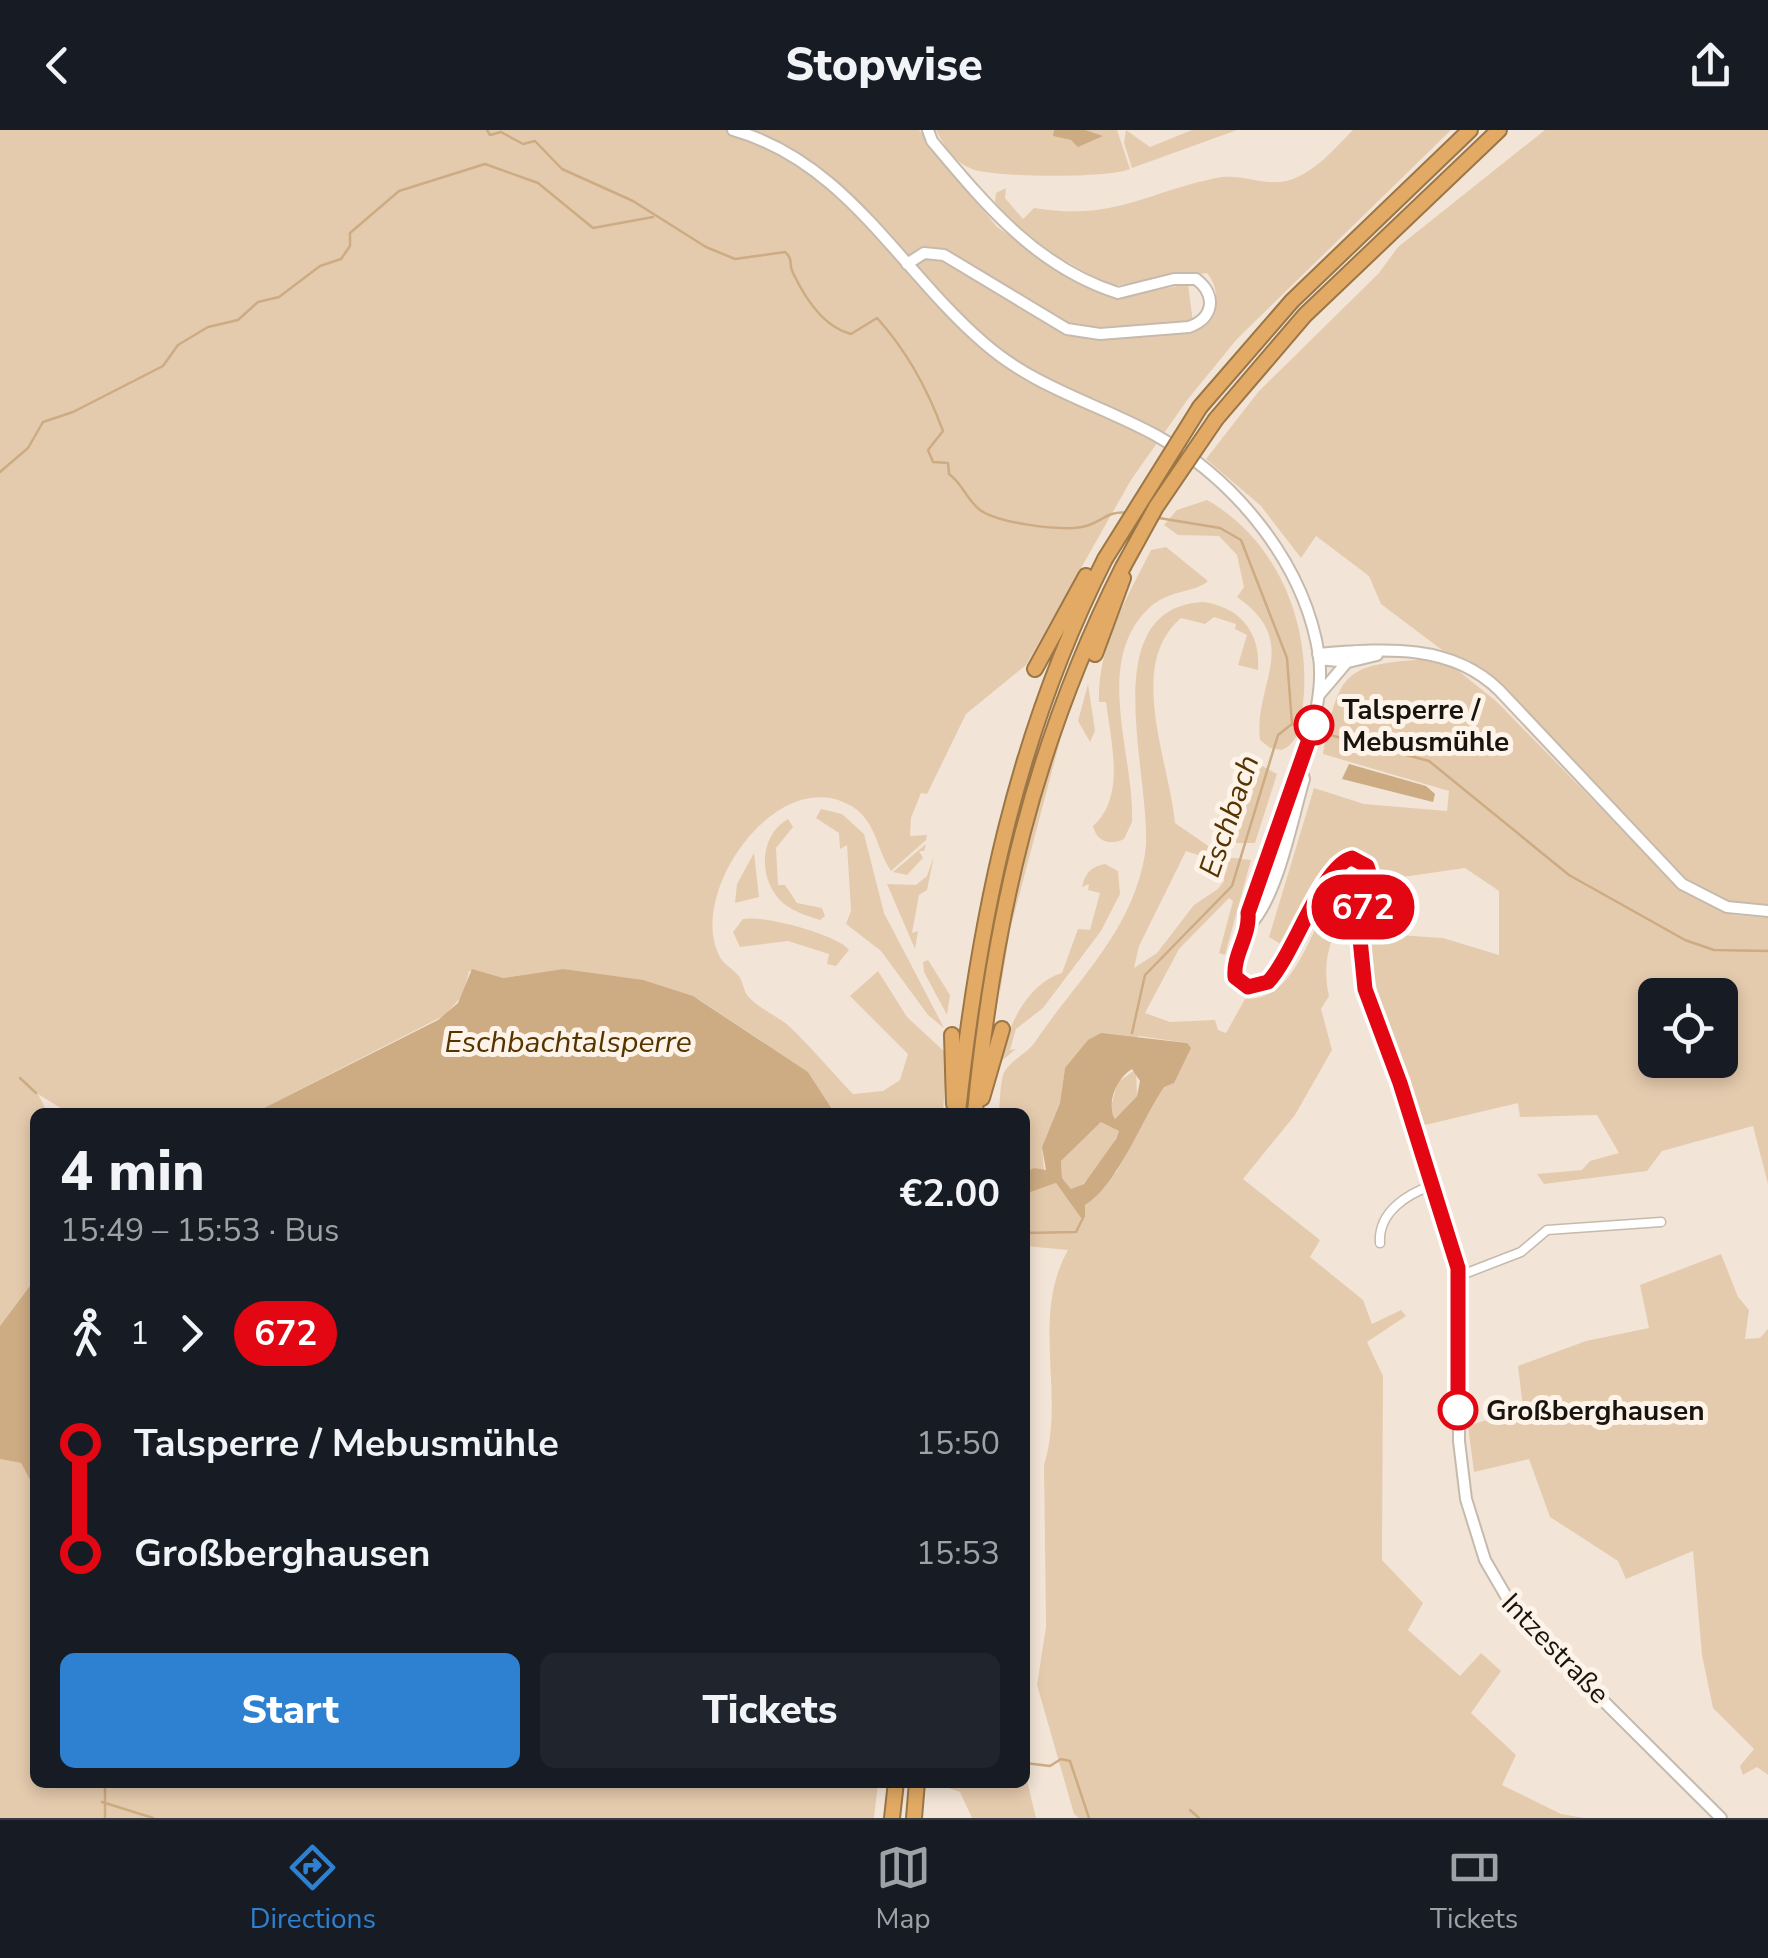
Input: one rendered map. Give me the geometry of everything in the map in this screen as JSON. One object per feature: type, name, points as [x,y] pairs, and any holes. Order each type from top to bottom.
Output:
[{"type":"highway","points":[[957,1108],[970,1004],[1004,823],[1054,668],[1105,559],[1200,407],[1292,301],[1470,130]]},
{"type":"highway","points":[[977,1108],[998,939],[1022,823],[1065,691],[1123,567],[1156,507],[1216,419],[1305,315],[1499,130]]},
{"type":"highway","points":[[1035,669],[1088,572],[1105,559]]},
{"type":"highway","points":[[1095,654],[1124,586],[1123,567]]},
{"type":"highway","points":[[977,1108],[1002,1028]]},
{"type":"highway","points":[[952,1035],[950,1080],[956,1108]]},
{"type":"highway","points":[[892,1818],[895,1788]]},
{"type":"highway","points":[[914,1818],[917,1788]]},
{"type":"main road","points":[[733,130],[775,144],[820,171],[959,321],[1012,365],[1160,438],[1226,488],[1283,561],[1303,602],[1319,657],[1318,697]]},
{"type":"main road","points":[[907,264],[924,253],[944,255],[1055,323],[1086,333],[1189,327],[1201,323],[1210,308],[1209,293],[1196,279],[1174,279],[1118,293],[1042,254],[993,214],[932,142],[928,130]]},
{"type":"main road","points":[[1319,657],[1348,662],[1383,653]]},
{"type":"main road","points":[[1319,657],[1435,654],[1478,672],[1682,884],[1726,907],[1768,911]]},
{"type":"main road","points":[[1318,697],[1348,662]]},
{"type":"main road","name":"Intzestraße","points":[[1318,697],[1301,768],[1293,775],[1248,913],[1249,926],[1235,977],[1245,986],[1262,986],[1289,955],[1336,866],[1352,858],[1367,866],[1372,882],[1359,929],[1365,989],[1460,1276],[1458,1410],[1463,1480],[1472,1522],[1492,1577],[1517,1614],[1721,1818]]},
{"type":"street","points":[[1380,1243],[1379,1231],[1402,1198],[1433,1185]]},
{"type":"street","points":[[1460,1276],[1522,1252],[1546,1230],[1661,1222]]},
{"type":"shaded area","points":[[0,130],[919,130],[997,227],[1057,267],[1121,297],[1188,284],[1194,330],[1209,320],[1216,305],[1215,288],[1207,273],[1110,286],[1027,239],[995,202],[996,193],[1006,188],[1005,198],[1023,219],[1034,208],[1087,211],[1216,178],[1274,182],[1293,179],[1318,164],[1353,130],[1451,130],[1237,339],[1188,399],[1131,480],[1026,665],[966,714],[911,818],[910,836],[927,835],[926,840],[891,871],[861,813],[825,797],[797,801],[771,816],[747,839],[729,867],[717,897],[712,926],[720,957],[740,977],[747,995],[790,1027],[853,1094],[883,1091],[900,1080],[908,1054],[850,996],[878,971],[907,1017],[947,1054],[943,1108],[831,1108],[808,1072],[698,999],[563,969],[503,978],[469,971],[463,995],[445,1015],[264,1108],[61,1108],[38,1094],[45,1108],[30,1108],[30,1286],[0,1326]]},
{"type":"shaded area","points":[[936,130],[1117,130],[1130,169],[1074,176],[983,172],[955,158]]},
{"type":"shaded area","points":[[1126,130],[1150,147],[1192,130],[1237,130],[1132,168],[1124,143]]},
{"type":"shaded area","points":[[1545,130],[1768,130],[1768,906],[1723,901],[1678,874],[1495,680],[1469,660],[1442,650],[1381,604],[1369,576],[1316,536],[1301,558],[1261,506],[1206,459],[1259,391],[1379,273],[1398,247]]},
{"type":"shaded area","points":[[1207,500],[1253,538],[1285,588],[1295,616],[1302,645],[1303,704],[1296,737],[1282,750],[1270,748],[1260,740],[1271,648],[1257,614],[1237,597],[1244,587],[1237,555],[1219,536],[1178,535],[1164,525],[1177,510]]},
{"type":"shaded area","points":[[1166,547],[1208,581],[1155,603],[1131,632],[1122,657],[1119,684],[1132,822],[1124,839],[1109,842],[1098,836],[1093,826],[1109,801],[1114,770],[1106,702],[1099,702],[1103,662],[1115,623],[1151,550]]},
{"type":"shaded area","points":[[1203,602],[1228,609],[1252,633],[1258,670],[1238,665],[1247,635],[1235,629],[1236,624],[1214,617],[1205,624],[1181,618],[1165,638],[1156,661],[1153,687],[1175,823],[1217,852],[1216,861],[1186,851],[1139,946],[1134,968],[1157,953],[1194,905],[1218,889],[1224,881],[1225,857],[1251,860],[1225,955],[1219,953],[1233,901],[1229,898],[1179,949],[1145,1013],[1170,1022],[1215,1020],[1218,1030],[1226,1033],[1245,999],[1266,995],[1282,984],[1340,888],[1356,875],[1358,895],[1336,930],[1326,968],[1329,996],[1321,1009],[1332,1050],[1295,1115],[1243,1179],[1320,1240],[1310,1257],[1363,1300],[1372,1324],[1401,1310],[1406,1316],[1367,1342],[1383,1376],[1382,1560],[1423,1603],[1408,1630],[1460,1676],[1481,1653],[1501,1671],[1471,1713],[1516,1755],[1502,1785],[1561,1814],[1584,1818],[1079,1818],[1074,1814],[1037,1685],[1046,1627],[1044,1465],[1052,1411],[1051,1302],[1068,1250],[1030,1246],[1030,1192],[1056,1183],[1081,1218],[1084,1205],[1117,1171],[1187,1043],[1139,1036],[1065,1068],[1060,1103],[1042,1147],[1044,1171],[1030,1170],[1030,1108],[999,1108],[1005,1070],[1035,1042],[1100,954],[1128,908],[1138,882],[1145,854],[1146,824],[1135,705],[1138,666],[1148,634],[1168,612]]},
{"type":"shaded area","points":[[1431,659],[1450,664],[1497,702],[1681,890],[1733,915],[1768,918],[1768,1184],[1753,1126],[1662,1151],[1647,1171],[1544,1184],[1537,1174],[1582,1170],[1590,1161],[1619,1153],[1597,1115],[1520,1117],[1518,1103],[1425,1125],[1382,1020],[1367,933],[1443,938],[1499,955],[1499,891],[1465,868],[1382,880],[1369,857],[1359,850],[1344,849],[1329,859],[1284,946],[1269,937],[1314,788],[1364,804],[1447,811],[1449,791],[1323,754],[1341,688],[1363,669]]},
{"type":"shaded area","points":[[1088,684],[1095,731],[1090,742],[1078,721]]},
{"type":"shaded area","points":[[1071,699],[1010,930],[1000,993],[1015,883]]},
{"type":"shaded area","points":[[1253,761],[1277,774],[1255,843],[1226,843]]},
{"type":"shaded area","points":[[821,809],[842,814],[864,834],[884,913],[944,1028],[928,1015],[881,951],[846,924],[851,911],[847,845],[840,849],[839,833],[816,818]]},
{"type":"shaded area","points":[[788,819],[793,827],[776,848],[778,885],[785,885],[797,903],[822,908],[825,916],[820,920],[787,906],[769,883],[767,847],[771,836]]},
{"type":"shaded area","points":[[926,844],[924,851],[919,851],[923,858],[907,875],[893,872]]},
{"type":"shaded area","points":[[754,853],[759,897],[735,903],[737,884]]},
{"type":"shaded area","points":[[934,856],[927,890],[919,895],[912,933],[918,931],[915,949],[887,884],[916,885],[927,876]]},
{"type":"shaded area","points":[[1105,864],[1118,871],[1120,894],[1101,931],[1043,1008],[1016,1029],[1010,1050],[1016,1049],[999,1063],[1007,1036],[1028,997],[1062,973],[1078,929],[1090,930],[1100,893],[1088,890],[1089,884],[1082,887],[1090,871]]},
{"type":"shaded area","points":[[743,919],[800,927],[831,938],[849,950],[836,966],[827,964],[829,954],[788,941],[740,947],[733,932]]},
{"type":"shaded area","points":[[928,960],[950,995],[947,1015],[924,972],[923,962]]},
{"type":"shaded area","points":[[1136,1069],[1137,1096],[1115,1119],[1111,1107],[1117,1083]]},
{"type":"shaded area","points":[[1102,1121],[1119,1131],[1116,1139],[1093,1174],[1071,1189],[1062,1178],[1061,1161]]},
{"type":"shaded area","points":[[1721,1254],[1738,1297],[1749,1310],[1745,1339],[1760,1338],[1768,1329],[1768,1775],[1757,1767],[1743,1775],[1740,1766],[1754,1749],[1713,1708],[1702,1655],[1693,1551],[1626,1579],[1618,1561],[1550,1517],[1529,1459],[1474,1472],[1468,1426],[1523,1408],[1518,1366],[1586,1341],[1649,1328],[1640,1285]]},
{"type":"shaded area","points":[[0,1459],[21,1463],[30,1480],[30,1788],[877,1788],[874,1818],[0,1818]]},
{"type":"shaded area","points":[[949,1788],[1029,1788],[1036,1818],[972,1818],[960,1792]]},
{"type":"water","points":[[1054,130],[1085,130],[1103,136],[1078,147],[1071,140],[1053,136]]},
{"type":"water","points":[[1349,764],[1426,786],[1435,794],[1433,802],[1342,779]]},
{"type":"water","name":"Eschbachtalsperre","points":[[472,969],[503,978],[563,969],[643,980],[693,996],[808,1072],[831,1108],[264,1108],[438,1020],[458,1003]]},
{"type":"water","points":[[1101,1033],[1187,1043],[1191,1048],[1174,1083],[1164,1087],[1118,1168],[1085,1205],[1085,1217],[1081,1218],[1056,1183],[1030,1192],[1030,1170],[1046,1170],[1042,1147],[1060,1103],[1065,1068],[1088,1040]],"holes":[[[1132,1069],[1140,1081],[1137,1096],[1115,1119],[1114,1092],[1121,1079]],[[1101,1122],[1119,1131],[1084,1184],[1071,1189],[1062,1178],[1061,1161]]]},
{"type":"water","points":[[30,1286],[30,1480],[21,1463],[0,1459],[0,1326]]},
{"type":"waterway","points":[[487,130],[490,135],[501,132],[523,144],[535,141],[562,169],[633,201],[706,247],[735,259],[785,252],[809,301],[823,318],[841,330],[851,334],[877,318],[907,357],[943,431],[928,450],[933,462],[948,463],[949,474],[980,510],[1014,522],[1059,528],[1082,527],[1114,513],[1127,513]]},
{"type":"waterway","points":[[0,472],[28,448],[43,422],[73,412],[163,366],[178,345],[208,327],[238,320],[258,302],[279,297],[320,266],[341,259],[350,246],[350,233],[399,191],[485,164],[538,183],[593,228],[653,217]]},
{"type":"waterway","points":[[1159,518],[1220,528],[1241,540],[1287,658],[1292,724]]},
{"type":"waterway","name":"Eschbach","points":[[1132,1033],[1145,975],[1232,886],[1278,735],[1292,724],[1307,729]]},
{"type":"waterway","name":"Eschbach","points":[[1315,731],[1429,761],[1569,875],[1685,940],[1714,950],[1768,951]]},
{"type":"waterway","points":[[20,1078],[36,1093]]},
{"type":"waterway","name":"Eschbach","points":[[1030,1233],[1076,1232],[1083,1218]]},
{"type":"waterway","points":[[1030,1764],[1050,1766],[1061,1759],[1070,1761],[1089,1818]]},
{"type":"waterway","points":[[105,1788],[105,1818]]},
{"type":"waterway","points":[[102,1802],[153,1818]]},
{"type":"waterway","points":[[1190,1810],[1199,1818]]},
{"type":"bus line","name":"672","points":[[1314,725],[1301,768],[1293,775],[1248,913],[1249,926],[1236,961],[1235,977],[1252,988],[1268,982],[1289,955],[1336,866],[1352,858],[1367,866],[1372,882],[1359,929],[1365,989],[1376,1028],[1400,1083],[1458,1268],[1458,1410]]},
{"type":"place","name":"Talsperre / Mebusmühle","points":[[1314,725]]},
{"type":"place","name":"Großberghausen","points":[[1458,1410]]}]
